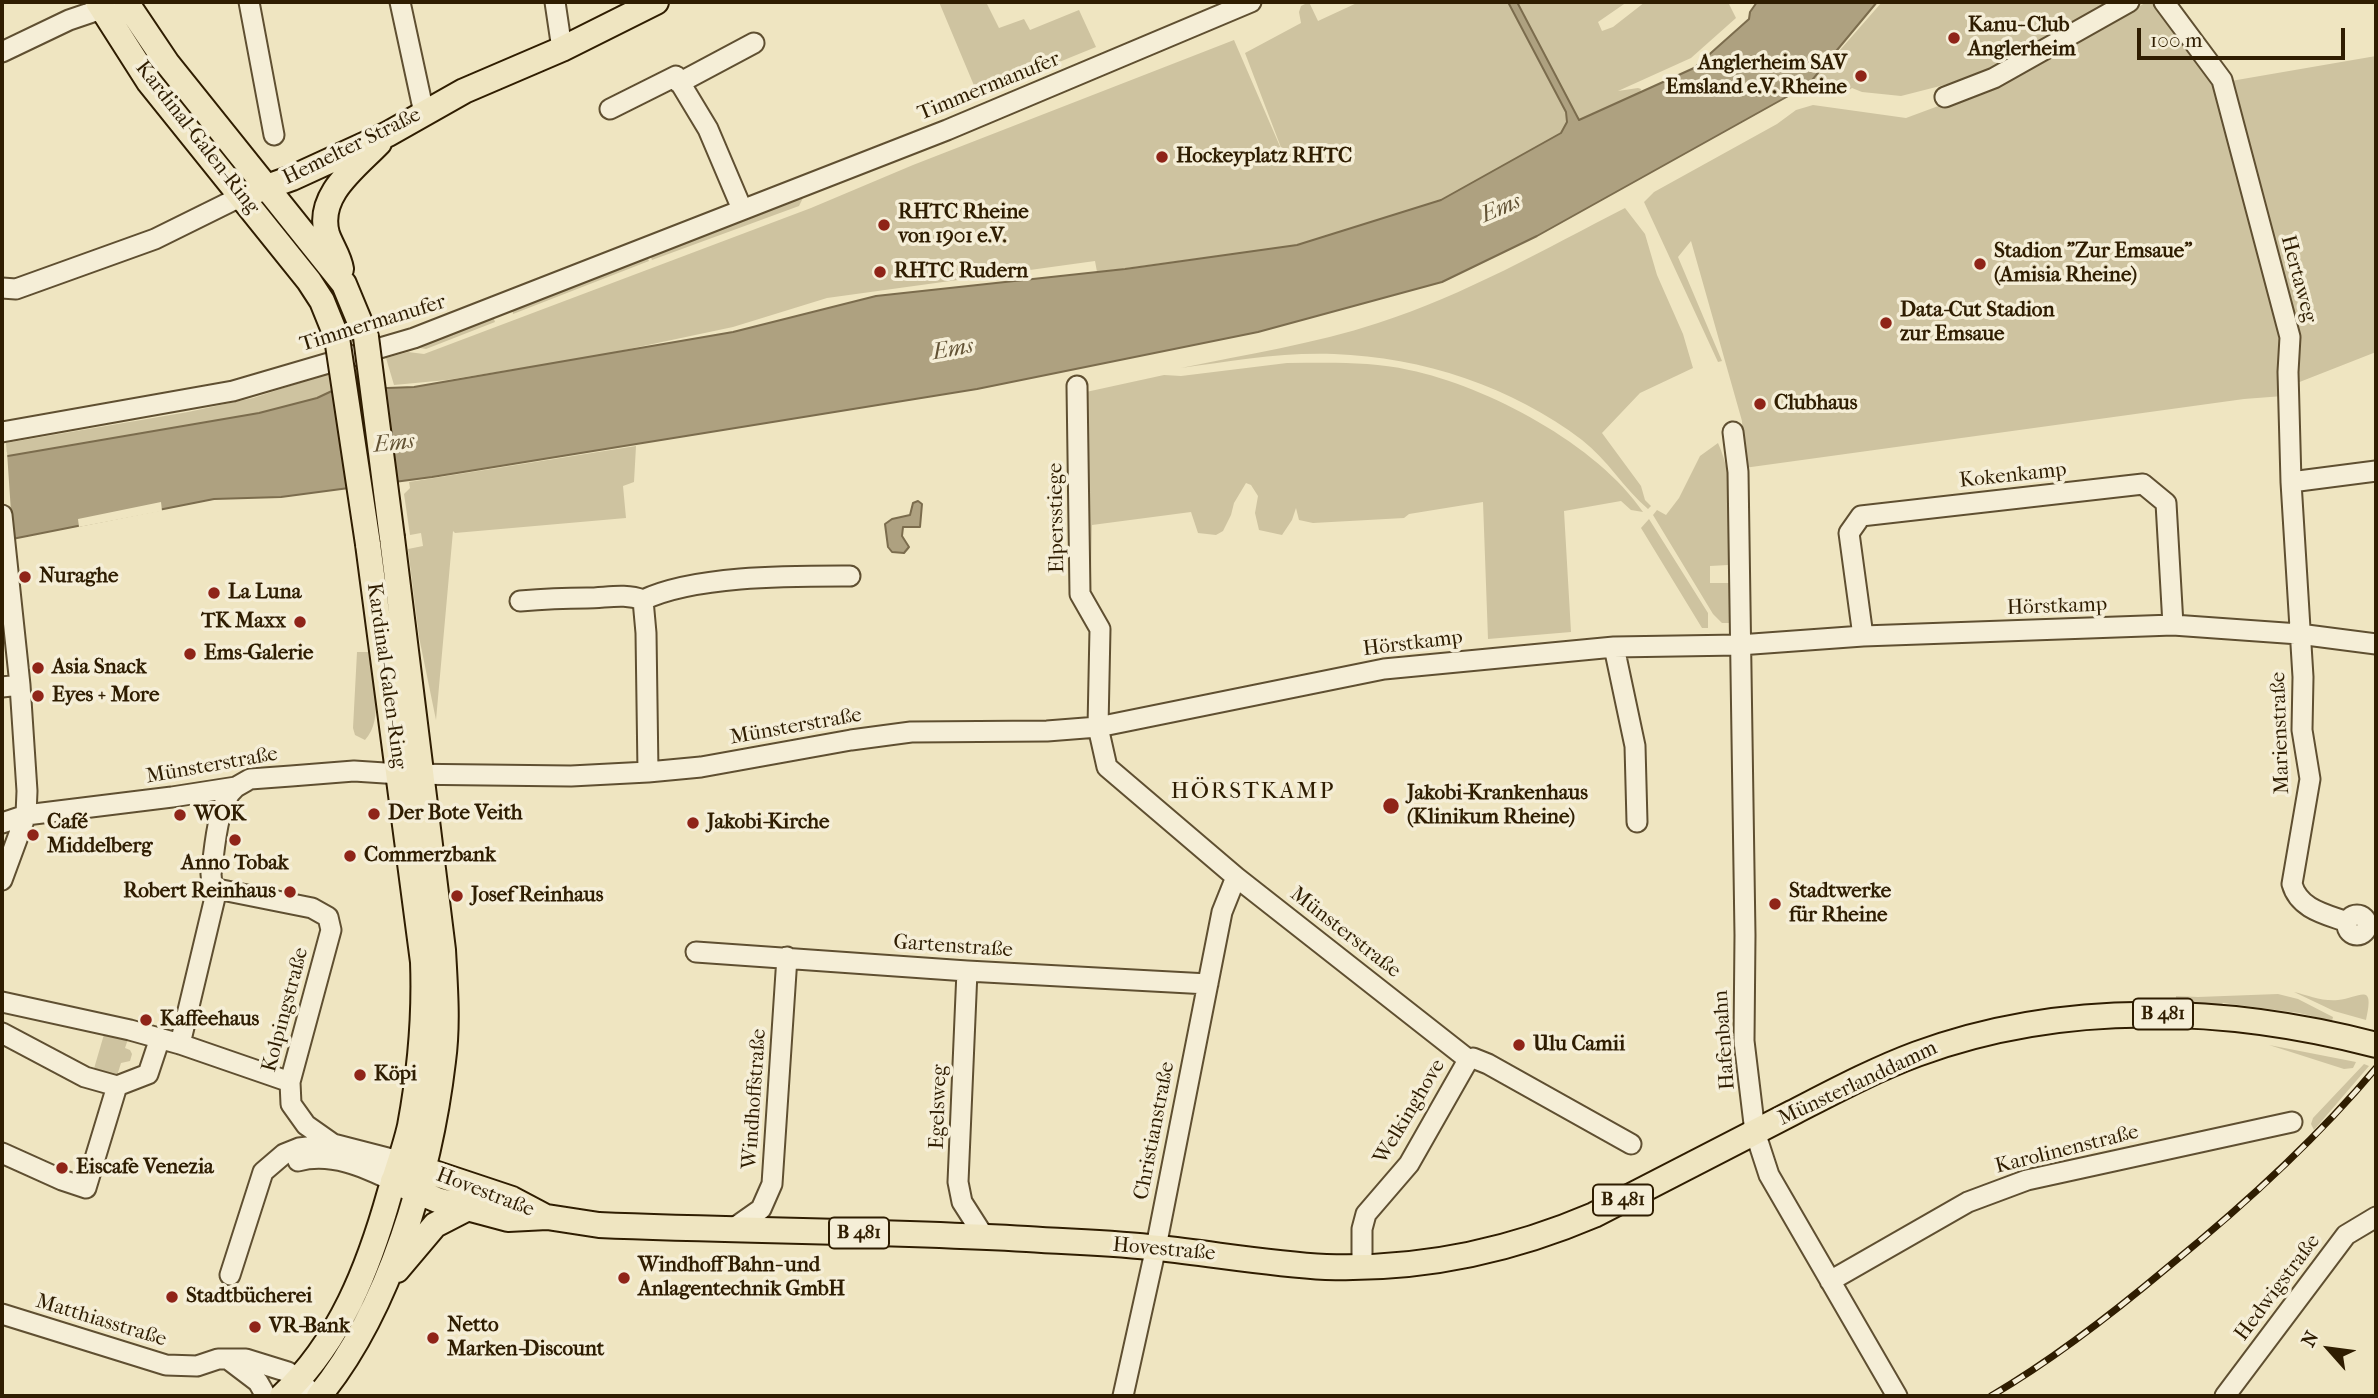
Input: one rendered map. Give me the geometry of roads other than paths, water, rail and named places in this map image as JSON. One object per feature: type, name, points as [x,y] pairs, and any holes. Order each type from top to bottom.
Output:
[{"type":"main road","name":"Hemelter Straße","points":[[243,196],[388,134],[464,91],[562,48],[656,2]]},
{"type":"main road","name":"Kardinal-Galen-Ring","points":[[121,5],[344,284],[366,337],[393,538],[423,962],[418,1077],[409,1128],[379,1232],[364,1272],[337,1328],[320,1355],[304,1393]]},
{"type":"main road","name":"Kardinal-Galen-Ring","points":[[121,5],[149,82],[309,281],[322,301],[337,338],[368,544],[443,950],[446,1013],[443,1060],[432,1129],[420,1180],[383,1287],[355,1344],[340,1370],[304,1393]]},
{"type":"main road","points":[[344,284],[339,257],[327,233],[327,208],[338,186],[388,134]]},
{"type":"main road","name":"Münsterlanddamm","points":[[1755,1132],[1847,1085],[1914,1055],[1992,1032],[2049,1023],[2129,1015],[2177,1014],[2289,1026],[2376,1045]]},
{"type":"main road","name":"Hovestraße","points":[[420,1180],[466,1209],[508,1219],[547,1217],[599,1225],[734,1228],[1156,1247],[1325,1266],[1362,1266],[1414,1263],[1530,1240],[1594,1215],[1755,1132]]},
{"type":"main road","name":"B 481","points":[[396,1171],[420,1180]]},
{"type":"main road","name":"Hovestraße","points":[[420,1180],[512,1199],[547,1217]]},
{"type":"main road","points":[[383,1287],[427,1233],[448,1217],[466,1209]]},
{"type":"street","points":[[250,2],[274,135]]},
{"type":"street","points":[[400,2],[424,113]]},
{"type":"street","points":[[555,2],[562,48]]},
{"type":"street","points":[[1945,97],[1994,78],[2129,2]]},
{"type":"street","name":"Hertaweg","points":[[2164,2],[2222,80],[2290,337],[2288,372],[2291,482],[2299,634]]},
{"type":"street","name":"Timmermanufer","points":[[2,432],[233,391],[451,325],[947,130],[1240,4]]},
{"type":"street","points":[[2,52],[69,20],[121,5]]},
{"type":"street","points":[[679,83],[754,43]]},
{"type":"street","points":[[610,109],[676,76],[708,129],[742,209]]},
{"type":"street","name":"Hemelter Straße","points":[[2,288],[16,289],[155,239],[243,196]]},
{"type":"street","name":"Elpersstiege","points":[[1077,386],[1080,594],[1100,629],[1098,727]]},
{"type":"street","points":[[1733,432],[1738,472],[1740,645]]},
{"type":"street","points":[[2291,482],[2376,471]]},
{"type":"street","name":"Kokenkamp","points":[[1863,636],[1849,533],[1861,516],[2143,484],[2166,503],[2173,625]]},
{"type":"street","points":[[2,515],[11,686],[26,767],[26,815],[2,880]]},
{"type":"street","points":[[520,601],[634,596],[643,600],[685,586],[774,578],[850,576]]},
{"type":"street","points":[[643,600],[648,772]]},
{"type":"street","name":"Hörstkamp","points":[[1098,727],[1332,677],[1384,669],[1614,647],[1740,645],[1863,636],[2173,625],[2299,634],[2376,644]]},
{"type":"street","name":"Marienstraße","points":[[2299,634],[2303,677],[2302,730],[2310,779],[2292,884],[2294,892],[2306,905],[2363,914]]},
{"type":"street","name":"Hafenbahn","points":[[1740,645],[1744,1041],[1755,1132],[1769,1175],[1897,1396]]},
{"type":"street","points":[[1614,647],[1635,746],[1637,822]]},
{"type":"street","name":"Münsterstraße","points":[[2,823],[26,815],[172,792],[354,771],[572,776],[648,772],[701,767],[911,732],[1048,731],[1098,727],[1107,767],[1237,877],[1471,1059],[1488,1064],[1631,1144]]},
{"type":"street","points":[[182,1037],[217,889],[212,885],[211,874],[222,807],[230,792],[243,783]]},
{"type":"street","name":"Christianstraße","points":[[1123,1396],[1156,1247],[1222,912],[1237,877]]},
{"type":"street","name":"Kolpingstraße","points":[[217,889],[312,908],[330,920],[331,930],[290,1082],[291,1104],[306,1125],[333,1144],[396,1171]]},
{"type":"street","name":"Gartenstraße","points":[[696,953],[1208,985]]},
{"type":"street","name":"Windhoffstraße","points":[[734,1228],[761,1209],[772,1184],[787,957]]},
{"type":"street","name":"Egelsweg","points":[[967,971],[958,1182],[962,1202],[985,1238]]},
{"type":"street","points":[[2,1002],[160,1038],[182,1037],[290,1082]]},
{"type":"street","points":[[2,1032],[85,1077],[117,1086],[148,1074],[160,1038]]},
{"type":"street","name":"Welkinghove","points":[[1362,1266],[1362,1229],[1366,1214],[1409,1164],[1471,1059]]},
{"type":"street","points":[[2,1153],[86,1188],[117,1086]]},
{"type":"street","name":"Karolinenstraße","points":[[1830,1281],[1968,1202],[2027,1180],[2292,1122]]},
{"type":"street","points":[[230,1275],[254,1202],[258,1180],[272,1163],[284,1154],[299,1147],[333,1144]]},
{"type":"street","points":[[254,1202],[264,1184],[281,1168],[308,1158],[323,1158],[367,1169],[396,1171]]},
{"type":"street","name":"Hedwigstraße","points":[[2225,1396],[2346,1235],[2376,1217]]},
{"type":"street","name":"Matthiasstraße","points":[[2,1314],[166,1365],[197,1366],[219,1359],[246,1359],[288,1373],[304,1393]]},
{"type":"street","points":[[229,1360],[258,1382],[266,1396]]},
{"type":"water","name":"Ems","points":[[1508,2],[1517,2],[1579,120],[1694,68],[1749,19],[1757,2],[1877,2],[1808,85],[1537,236],[1442,282],[1258,332],[977,389],[432,477],[281,497],[214,499],[2,541],[2,457],[259,413],[317,398],[334,390],[414,387],[733,332],[876,296],[1125,269],[1297,245],[1441,200],[1561,133],[1567,122],[1566,112]]},
{"type":"water","points":[[918,501],[922,504],[920,527],[903,527],[902,536],[909,547],[904,553],[892,552],[888,547],[885,524],[892,519],[910,515],[913,503]]},
{"type":"railway","points":[[1991,1396],[2082,1335],[2223,1221],[2303,1147],[2376,1068]]},
{"type":"place","name":"Kanu- Club Anglerheim","points":[[1954,38]]},
{"type":"place","name":"Anglerheim SAV Emsland e.V. Rheine","points":[[1861,76]]},
{"type":"place","name":"Hockeyplatz RHTC","points":[[1162,157]]},
{"type":"place","name":"RHTC Rheine von 1901 e.V.","points":[[884,225]]},
{"type":"place","name":"Stadion \"Zur Emsaue\" (Amisia Rheine)","points":[[1980,264]]},
{"type":"place","name":"RHTC Rudern","points":[[880,272]]},
{"type":"place","name":"Data-Cut Stadion zur Emsaue","points":[[1886,323]]},
{"type":"place","name":"Clubhaus","points":[[1760,404]]},
{"type":"place","name":"Nuraghe","points":[[25,577]]},
{"type":"place","name":"La Luna","points":[[214,593]]},
{"type":"place","name":"TK Maxx","points":[[300,622]]},
{"type":"place","name":"Ems-Galerie","points":[[190,654]]},
{"type":"place","name":"Asia Snack","points":[[38,668]]},
{"type":"place","name":"Eyes + More","points":[[38,696]]},
{"type":"place","name":"Jakobi-Krankenhaus (Klinikum Rheine)","points":[[1391,806]]},
{"type":"place","name":"Der Bote Veith","points":[[374,814]]},
{"type":"place","name":"WOK","points":[[180,815]]},
{"type":"place","name":"Jakobi-Kirche","points":[[693,823]]},
{"type":"place","name":"Café Middelberg","points":[[33,835]]},
{"type":"place","name":"Anno Tobak","points":[[235,840]]},
{"type":"place","name":"Commerzbank","points":[[350,856]]},
{"type":"place","name":"Robert Reinhaus","points":[[290,892]]},
{"type":"place","name":"Josef Reinhaus","points":[[457,896]]},
{"type":"place","name":"Stadtwerke für Rheine","points":[[1775,904]]},
{"type":"place","name":"Kaffeehaus","points":[[146,1020]]},
{"type":"place","name":"Ulu Camii","points":[[1519,1045]]},
{"type":"place","name":"Köpi","points":[[360,1075]]},
{"type":"place","name":"Eiscafe Venezia","points":[[62,1168]]},
{"type":"place","name":"Windhoff Bahn- und Anlagentechnik GmbH","points":[[624,1278]]},
{"type":"place","name":"Stadtbücherei","points":[[172,1297]]},
{"type":"place","name":"VR-Bank","points":[[255,1327]]},
{"type":"place","name":"Netto Marken-Discount","points":[[433,1338]]},
{"type":"district","name":"HÖRSTKAMP","points":[[1253,792]]}]
